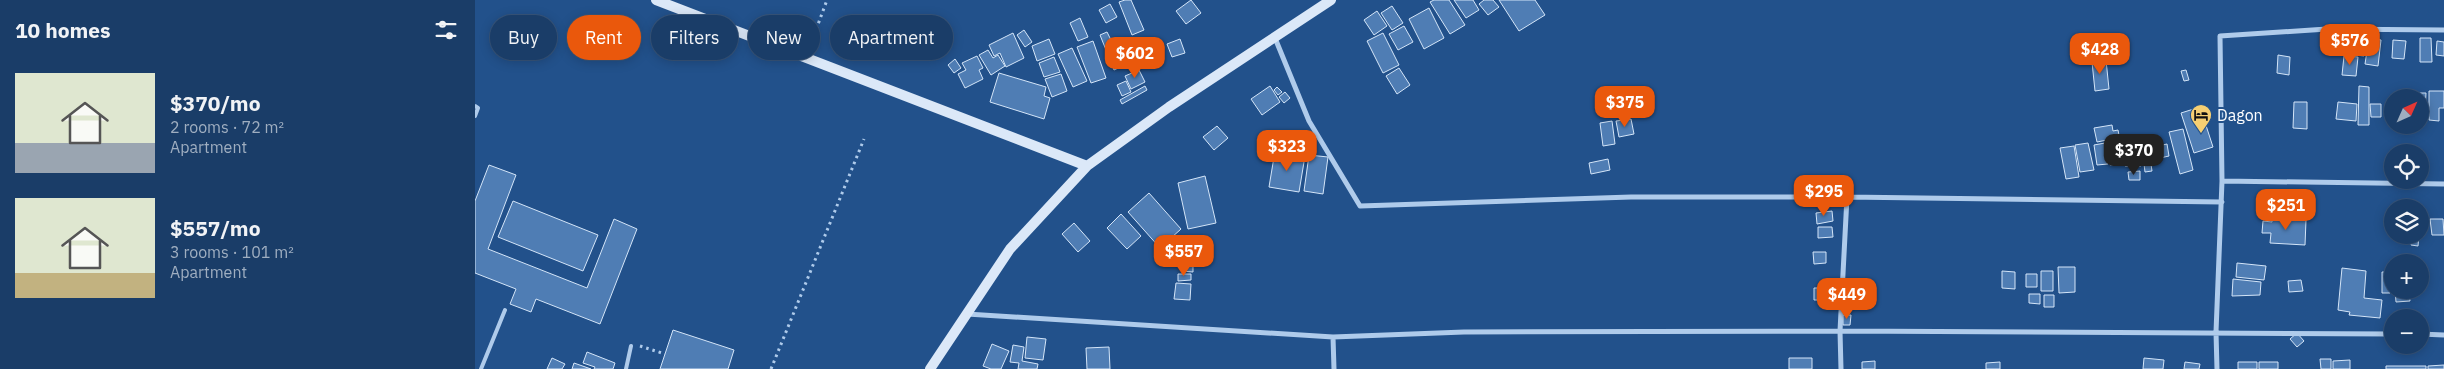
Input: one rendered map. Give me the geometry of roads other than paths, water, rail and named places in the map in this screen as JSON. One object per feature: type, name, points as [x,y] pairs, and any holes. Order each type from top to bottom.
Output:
[{"type":"main road","points":[[656,0],[1087,166]]},
{"type":"main road","points":[[930,369],[1011,249],[1087,166],[1169,107],[1331,0]]},
{"type":"street","points":[[2217,369],[2216,332],[2222,202],[2220,36],[2327,29],[2444,30]]},
{"type":"street","points":[[1275,38],[1309,121],[1360,206],[1631,198],[1847,197],[2222,202]]},
{"type":"street","points":[[2222,181],[2444,184]]},
{"type":"street","points":[[1841,369],[1840,331],[1847,197]]},
{"type":"street","points":[[967,314],[1333,338],[1464,332],[1840,331],[2384,334]]},
{"type":"street","points":[[2429,334],[2444,335]]},
{"type":"street","points":[[1333,338],[1334,369]]},
{"type":"lane","points":[[475,106],[479,108],[475,116]]},
{"type":"lane","points":[[481,369],[505,310]]},
{"type":"lane","points":[[626,369],[631,346]]},
{"type":"place","name":"Dagon","points":[[2201,134]]}]
